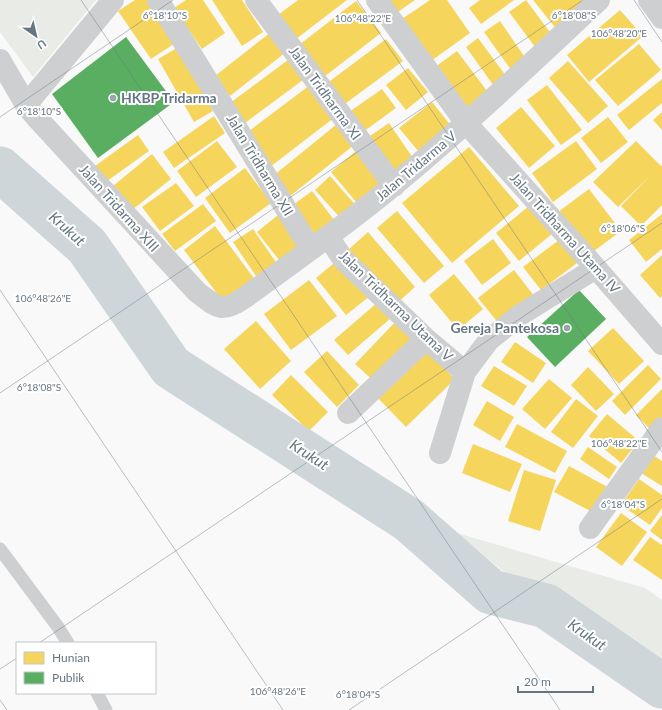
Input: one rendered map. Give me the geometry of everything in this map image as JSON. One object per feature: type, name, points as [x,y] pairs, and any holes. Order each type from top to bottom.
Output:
[{"type":"street","points":[[26,105],[113,0]]},
{"type":"street","name":"Jalan Tridharma XII","points":[[158,0],[300,231],[321,243]]},
{"type":"street","name":"Jalan Tridharma XI","points":[[256,0],[394,186]]},
{"type":"street","name":"Jalan Tridharma Utama IV","points":[[377,0],[466,123],[662,344]]},
{"type":"street","name":"Jalan Tridarma V","points":[[216,306],[223,308],[232,306],[321,243],[394,186],[466,123],[599,0]]},
{"type":"street","points":[[649,0],[662,18]]},
{"type":"street","name":"Jalan Tridarma XIII","points":[[0,60],[26,105],[197,292],[216,306]]},
{"type":"street","name":"Jalan Tridharma Utama V","points":[[321,243],[343,259],[426,339],[465,372]]},
{"type":"street","points":[[440,453],[465,372],[489,340],[520,315],[596,268]]},
{"type":"street","points":[[348,413],[426,339]]},
{"type":"street","points":[[590,528],[662,428]]},
{"type":"lane","points":[[0,548],[67,642]]},
{"type":"lane","points":[[97,694],[106,710]]},
{"type":"shaded area","points":[[0,0],[96,0],[33,77],[0,32]]},
{"type":"shaded area","points":[[457,533],[645,588],[662,600],[662,703]]},
{"type":"building: Hunian","points":[[135,0],[153,0],[180,40],[151,59],[118,11]]},
{"type":"building: Hunian","points":[[186,0],[203,0],[225,33],[202,49],[174,8]]},
{"type":"building: Hunian","points":[[212,0],[242,0],[263,32],[242,46]]},
{"type":"building: Hunian","points":[[298,0],[347,0],[296,39],[278,15]]},
{"type":"building: Hunian","points":[[380,0],[415,0],[392,16]]},
{"type":"building: Hunian","points":[[430,0],[447,0],[470,33],[431,61],[402,19]]},
{"type":"building: Hunian","points":[[480,0],[514,0],[481,24],[469,8]]},
{"type":"building: Hunian","points":[[526,0],[552,35],[535,47],[509,12]]},
{"type":"building: Hunian","points":[[533,0],[581,0],[587,7],[558,31]]},
{"type":"building: Hunian","points":[[356,1],[381,33],[320,80],[295,48]]},
{"type":"building: Hunian","points":[[620,10],[643,36],[589,82],[567,55]]},
{"type":"building: Hunian","points":[[500,21],[526,59],[511,70],[484,32]]},
{"type":"building: Hunian","points":[[271,32],[286,52],[230,96],[215,76]]},
{"type":"building: Hunian","points":[[478,38],[509,80],[496,89],[466,47]]},
{"type":"building: Hunian","points":[[386,39],[403,61],[338,109],[322,87]]},
{"type":"building: Hunian","points":[[639,44],[661,70],[618,106],[595,80]]},
{"type":"building: Hunian","points":[[177,48],[213,111],[194,122],[158,59]]},
{"type":"building: Hunian","points":[[457,51],[490,95],[464,114],[431,70]]},
{"type":"building: Hunian","points":[[292,57],[307,77],[245,123],[230,103]]},
{"type":"building: Hunian","points":[[568,61],[608,106],[588,123],[549,78]]},
{"type":"building: Hunian","points":[[408,68],[428,92],[406,110],[386,85]]},
{"type":"building: Hunian","points":[[662,79],[662,103],[629,130],[617,115]]},
{"type":"building: Hunian","points":[[310,85],[335,117],[270,167],[245,134]]},
{"type":"building: Hunian","points":[[547,85],[582,130],[561,145],[527,100]]},
{"type":"building: Hunian","points":[[382,89],[396,108],[363,132],[349,112]]},
{"type":"building: Hunian","points":[[432,102],[456,132],[424,158],[399,128]]},
{"type":"building: Hunian","points":[[521,107],[555,146],[529,168],[496,128]]},
{"type":"building: Hunian","points":[[662,112],[662,130],[653,120]]},
{"type":"building: Hunian","points":[[214,116],[225,133],[174,168],[163,152]]},
{"type":"building: Hunian","points":[[608,117],[628,142],[601,163],[581,138]]},
{"type":"building: Hunian","points":[[389,123],[417,164],[395,180],[367,138]]},
{"type":"building: Hunian","points":[[337,124],[354,145],[289,197],[273,176]]},
{"type":"building: Hunian","points":[[138,135],[149,151],[103,184],[91,169]]},
{"type":"building: Hunian","points":[[217,141],[237,167],[196,197],[177,171]]},
{"type":"building: Hunian","points":[[576,141],[597,169],[553,202],[532,173]]},
{"type":"building: Hunian","points":[[636,141],[661,166],[662,165],[662,205],[641,226],[621,206],[649,177],[618,207],[593,182]]},
{"type":"building: Hunian","points":[[469,147],[519,206],[452,263],[402,203]]},
{"type":"building: Hunian","points":[[356,151],[387,189],[362,209],[331,172]]},
{"type":"building: Hunian","points":[[152,154],[171,179],[132,210],[113,186]]},
{"type":"building: Hunian","points":[[245,168],[271,203],[230,233],[205,198]]},
{"type":"building: Hunian","points":[[330,176],[359,209],[344,222],[315,190]]},
{"type":"building: Hunian","points":[[176,183],[194,206],[160,231],[142,207]]},
{"type":"building: Hunian","points":[[589,189],[621,231],[590,254],[558,212]]},
{"type":"building: Hunian","points":[[312,191],[338,225],[319,240],[293,205]]},
{"type":"building: Hunian","points":[[203,204],[216,221],[175,251],[162,234]]},
{"type":"building: Hunian","points":[[529,206],[552,234],[519,261],[496,233]]},
{"type":"building: Hunian","points":[[397,211],[444,266],[424,283],[377,228]]},
{"type":"building: Hunian","points":[[662,214],[662,249],[646,262],[629,240]]},
{"type":"building: Hunian","points":[[278,215],[304,249],[283,265],[257,232]]},
{"type":"building: Hunian","points":[[215,226],[256,281],[225,304],[184,250]]},
{"type":"building: Hunian","points":[[253,229],[280,268],[260,282],[233,242]]},
{"type":"building: Hunian","points":[[368,232],[415,287],[396,304],[348,250]]},
{"type":"building: Hunian","points":[[493,239],[511,263],[482,285],[464,261]]},
{"type":"building: Hunian","points":[[559,240],[577,263],[541,290],[523,267]]},
{"type":"building: Hunian","points":[[662,255],[662,296],[660,298],[640,275]]},
{"type":"building: Hunian","points":[[339,259],[370,296],[346,315],[316,278]]},
{"type":"building: Hunian","points":[[514,270],[535,297],[500,325],[478,298]]},
{"type":"building: Hunian","points":[[454,274],[483,309],[458,330],[429,295]]},
{"type":"building: Hunian","points":[[309,280],[337,316],[291,350],[264,314]]},
{"type":"building: Hunian","points":[[378,302],[391,318],[348,355],[334,340]]},
{"type":"building: Hunian","points":[[398,319],[420,339],[377,384],[355,364]]},
{"type":"building: Hunian","points":[[256,321],[291,361],[260,389],[224,349]]},
{"type":"building: Hunian","points":[[613,328],[644,361],[619,384],[588,351]]},
{"type":"building: Hunian","points":[[515,342],[546,363],[533,383],[501,362]]},
{"type":"building: Hunian","points":[[422,346],[455,379],[406,427],[374,394]]},
{"type":"building: Hunian","points":[[327,351],[359,385],[337,407],[304,372]]},
{"type":"building: Hunian","points":[[648,365],[661,379],[625,415],[612,401]]},
{"type":"building: Hunian","points":[[494,366],[527,386],[514,406],[481,386]]},
{"type":"building: Hunian","points":[[588,367],[614,394],[596,411],[571,385]]},
{"type":"building: Hunian","points":[[291,375],[328,412],[309,431],[272,395]]},
{"type":"building: Hunian","points":[[549,379],[572,398],[545,429],[522,409]]},
{"type":"building: Hunian","points":[[662,389],[662,422],[653,432],[636,415]]},
{"type":"building: Hunian","points":[[576,399],[598,416],[573,448],[551,432]]},
{"type":"building: Hunian","points":[[487,401],[514,417],[500,441],[473,425]]},
{"type":"building: Hunian","points":[[607,414],[639,441],[621,463],[589,436]]},
{"type":"building: Hunian","points":[[517,424],[567,451],[555,473],[505,447]]},
{"type":"building: Hunian","points":[[473,444],[522,464],[510,492],[462,473]]},
{"type":"building: Hunian","points":[[588,447],[617,467],[609,479],[580,459]]},
{"type":"building: Hunian","points":[[653,455],[662,461],[662,486],[641,473]]},
{"type":"building: Hunian","points":[[569,466],[613,490],[596,514],[554,492]]},
{"type":"building: Hunian","points":[[524,470],[556,480],[540,531],[508,521]]},
{"type":"building: Hunian","points":[[639,479],[662,495],[662,508],[650,525],[621,505]]},
{"type":"building: Hunian","points":[[621,513],[647,532],[622,566],[596,547]]},
{"type":"building: Hunian","points":[[662,515],[662,540],[650,531]]},
{"type":"building: Hunian","points":[[650,537],[662,545],[662,580],[633,560]]},
{"type":"building: Publik","name":"HKBP Tridarma","points":[[126,37],[174,102],[98,158],[52,94]]},
{"type":"building: Publik","name":"Gereja Pantekosa","points":[[579,290],[606,319],[555,367],[527,337]]},
{"type":"waterway","name":"Krukut","points":[[0,169],[87,246],[171,367],[409,520],[491,592],[546,606],[662,686]]},
{"type":"place","name":"HKBP Tridarma","points":[[113,98]]},
{"type":"place","name":"Gereja Pantekosa","points":[[567,328]]}]
